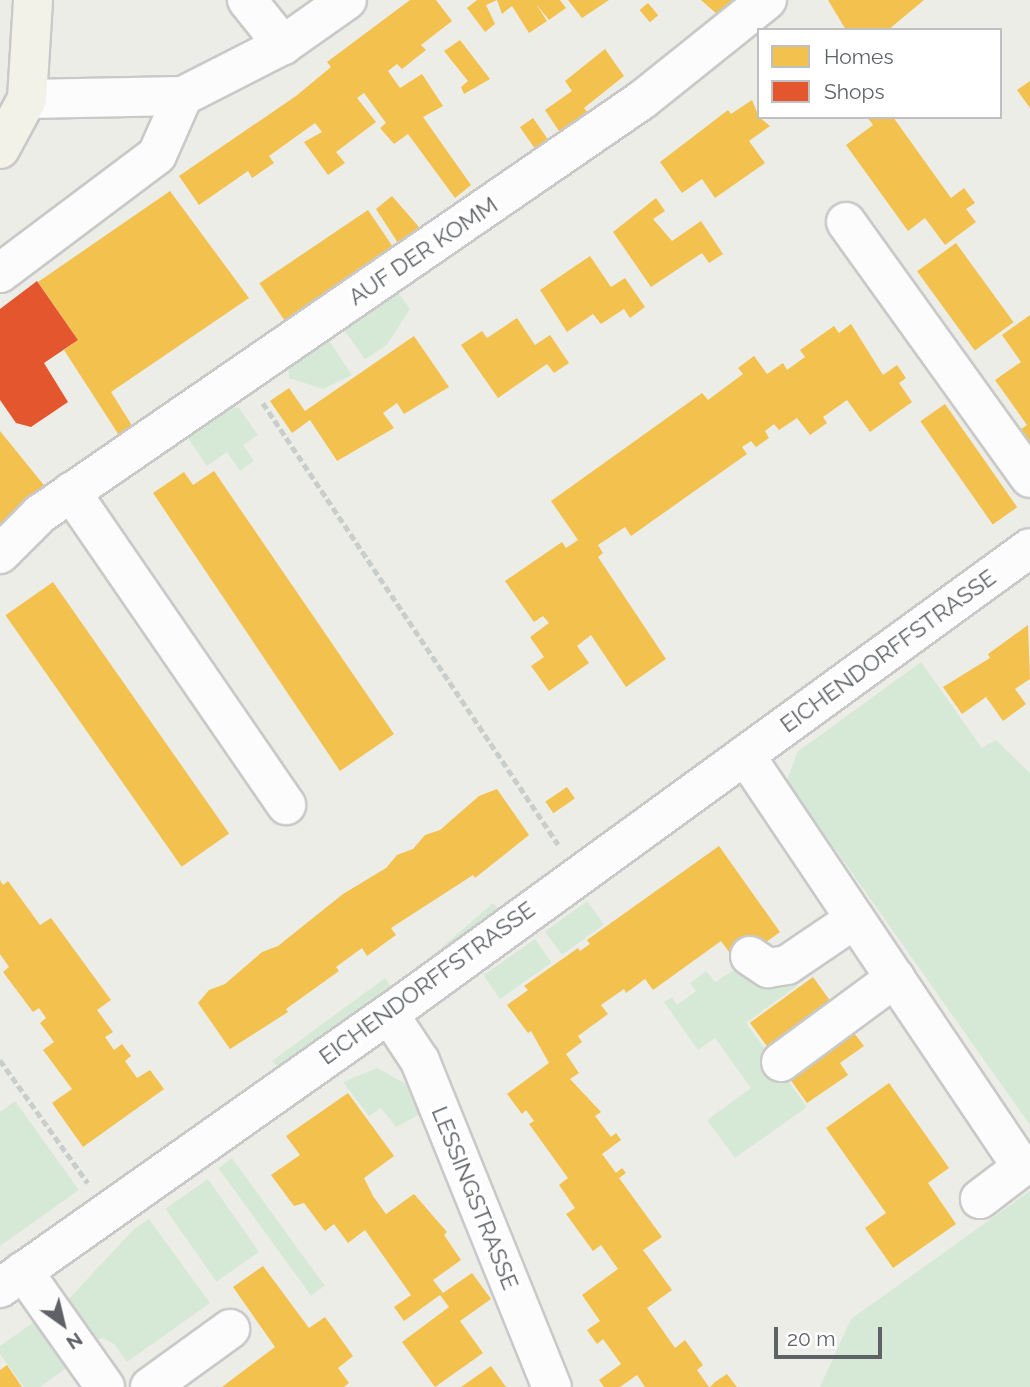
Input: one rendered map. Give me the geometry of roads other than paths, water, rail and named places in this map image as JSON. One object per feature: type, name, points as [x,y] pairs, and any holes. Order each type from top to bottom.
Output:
[{"type":"main road","points":[[0,149],[27,99],[33,0]]},
{"type":"street","points":[[247,0],[284,45]]},
{"type":"street","points":[[27,99],[183,96],[284,45],[347,0]]},
{"type":"street","name":"AUF DER KOMM","points":[[0,554],[40,514],[642,100],[767,0]]},
{"type":"street","points":[[0,273],[157,155],[183,96]]},
{"type":"street","points":[[846,222],[1030,478]]},
{"type":"street","points":[[71,492],[286,805]]},
{"type":"street","name":"EICHENDORFFSTRASSE","points":[[11,1279],[107,1209],[389,1014],[1030,548]]},
{"type":"street","points":[[745,755],[895,978],[1026,1164],[980,1199]]},
{"type":"street","points":[[750,956],[768,968],[787,965],[855,919]]},
{"type":"street","points":[[781,1062],[895,978]]},
{"type":"street","name":"LESSINGSTRASSE","points":[[389,1014],[420,1061],[552,1387]]},
{"type":"street","points":[[11,1279],[105,1387]]},
{"type":"street","points":[[150,1387],[230,1328]]}]
